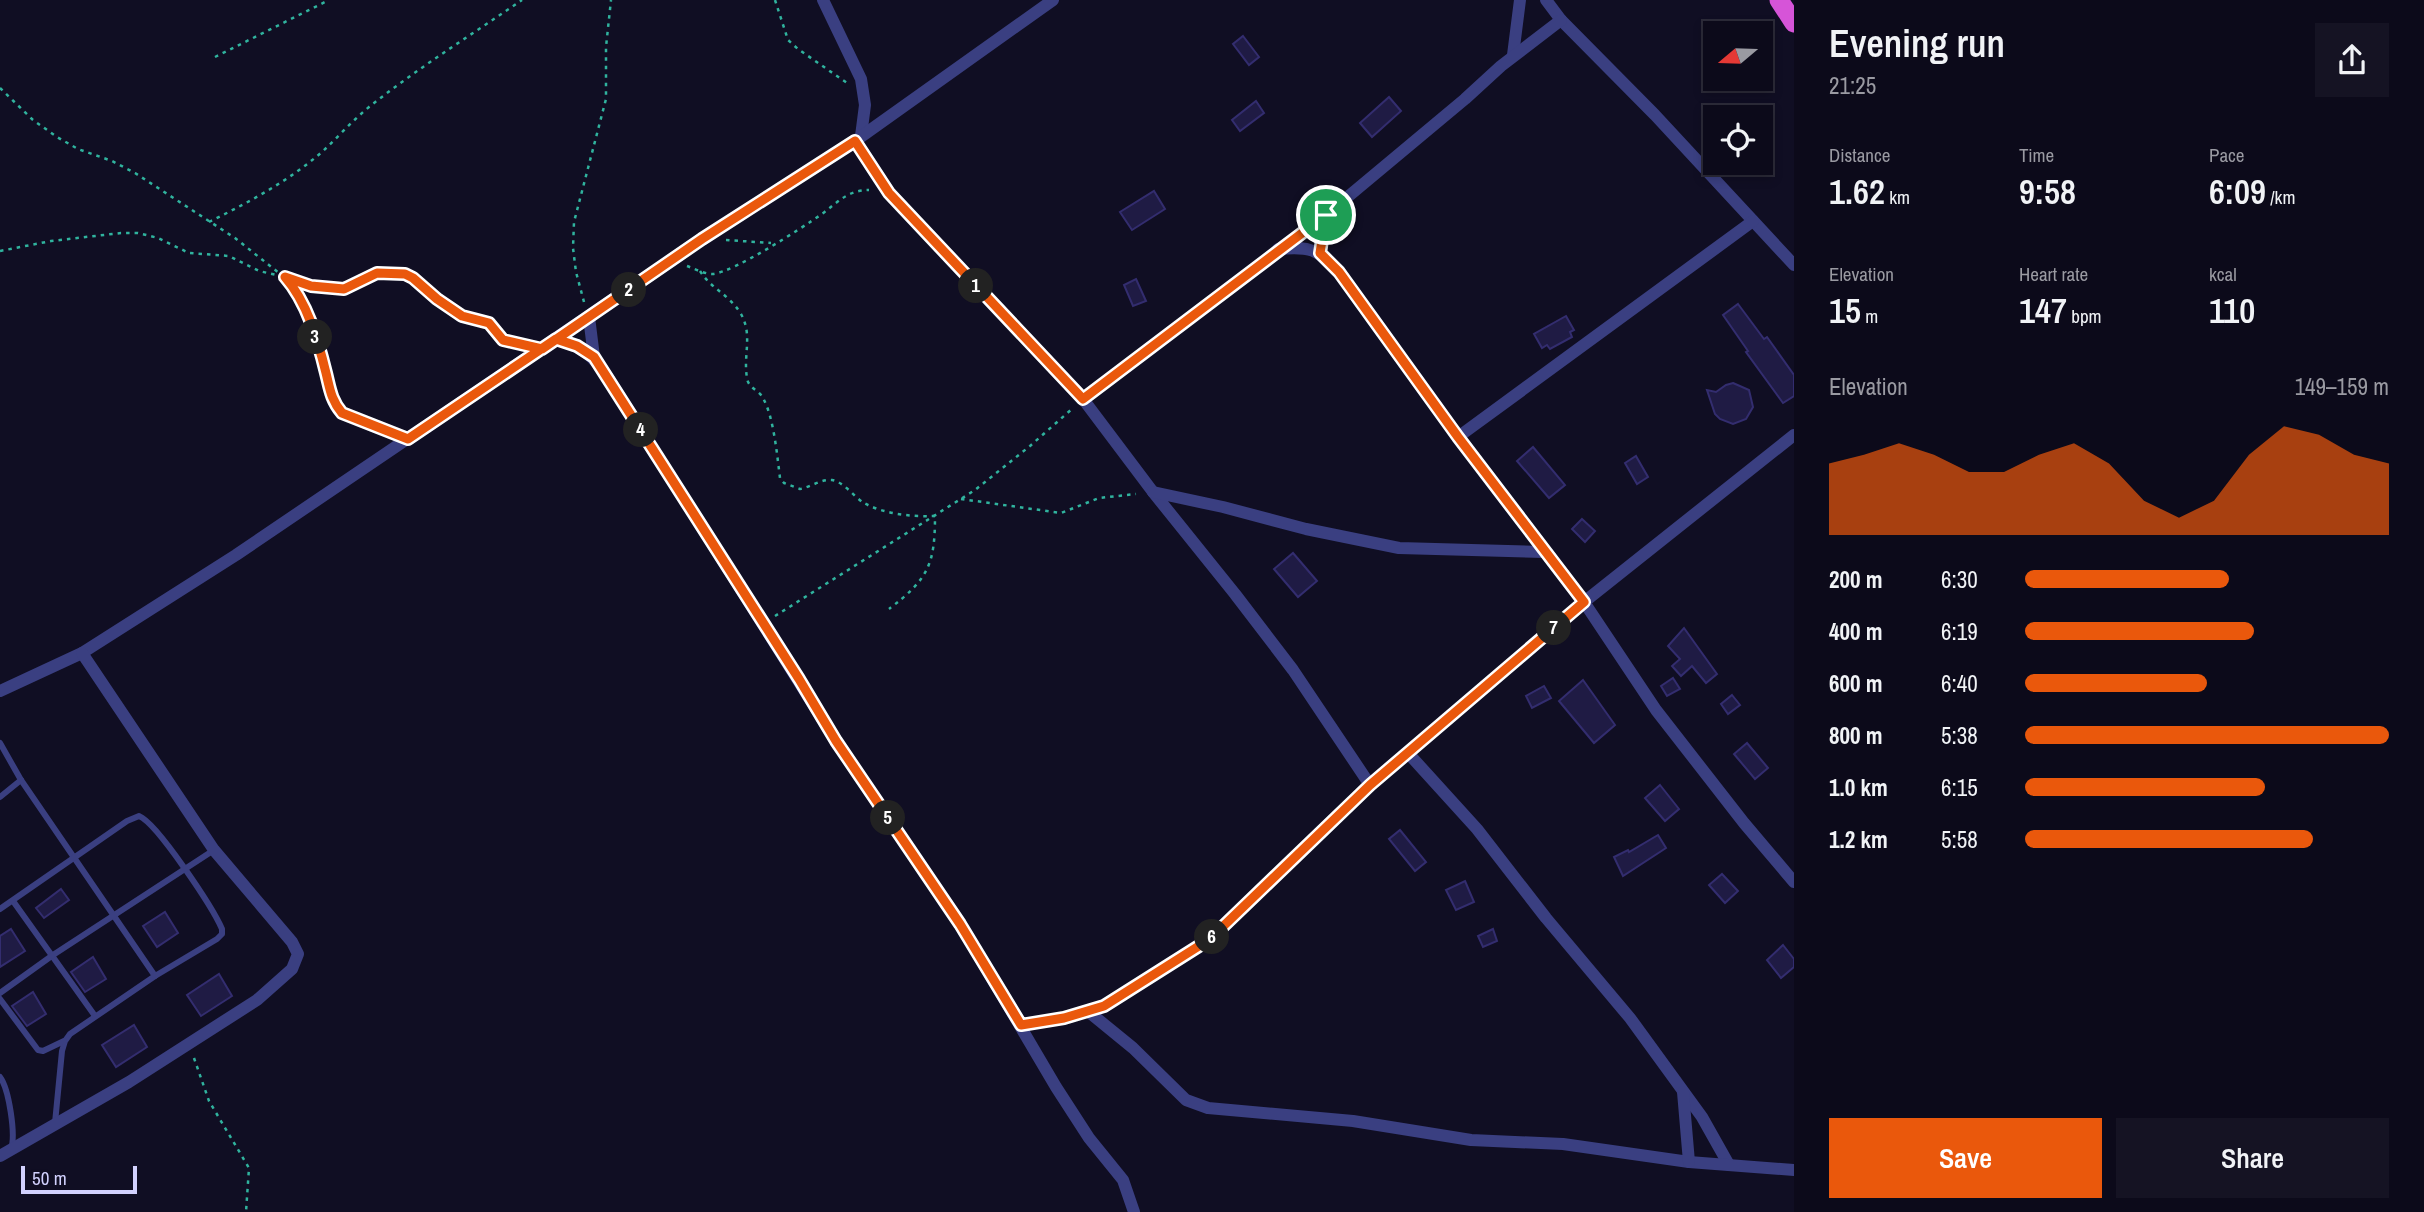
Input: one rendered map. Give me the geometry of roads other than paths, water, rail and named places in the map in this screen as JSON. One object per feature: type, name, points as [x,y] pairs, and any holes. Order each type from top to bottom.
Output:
[{"type":"highway","points":[[1779,0],[1794,23]]},
{"type":"street","points":[[822,0],[857,67],[864,94],[858,139],[889,193],[1083,399],[1293,670],[1370,785]]},
{"type":"street","points":[[0,691],[82,653],[236,555],[702,239],[858,139],[1054,0]]},
{"type":"street","points":[[1513,55],[1520,0]]},
{"type":"street","points":[[1546,0],[1561,20],[1655,115],[1794,265]]},
{"type":"street","points":[[1083,399],[1326,215],[1465,99],[1513,55],[1561,20]]},
{"type":"street","points":[[1320,253],[1326,215]]},
{"type":"street","points":[[1458,437],[1753,221]]},
{"type":"street","points":[[1278,249],[1301,247],[1320,253],[1339,272],[1458,437],[1584,602],[1656,710],[1794,882]]},
{"type":"street","points":[[589,317],[594,357]]},
{"type":"street","points":[[556,339],[577,346],[594,357],[836,741],[960,924],[1056,1087],[1089,1138],[1123,1180],[1134,1212]]},
{"type":"street","points":[[1021,1025],[1089,1012],[1104,1006],[1210,939],[1370,785],[1584,602],[1794,435]]},
{"type":"street","points":[[1153,492],[1306,529],[1399,548],[1544,552]]},
{"type":"street","points":[[6,1153],[257,1000],[292,969],[298,954],[292,942],[215,850],[82,653]]},
{"type":"street","points":[[1408,753],[1477,829],[1597,981],[1630,1018],[1702,1116],[1729,1165]]},
{"type":"street","points":[[1089,1012],[1133,1048],[1186,1100],[1208,1108],[1353,1121],[1451,1138],[1563,1144],[1689,1162],[1794,1170]]},
{"type":"street","points":[[1683,1090],[1689,1162]]},
{"type":"lane","points":[[0,744],[21,780],[155,976]]},
{"type":"lane","points":[[0,797],[21,780]]},
{"type":"lane","points":[[0,909],[127,821],[139,816],[147,818],[158,832],[216,915],[222,934],[70,1034],[65,1041],[59,1070],[54,1126]]},
{"type":"lane","points":[[0,993],[53,955],[215,850]]},
{"type":"lane","points":[[13,901],[95,1016]]},
{"type":"lane","points":[[0,999],[38,1050],[43,1051],[65,1041]]},
{"type":"lane","points":[[0,1077],[5,1084],[9,1101],[13,1134],[6,1153]]}]
